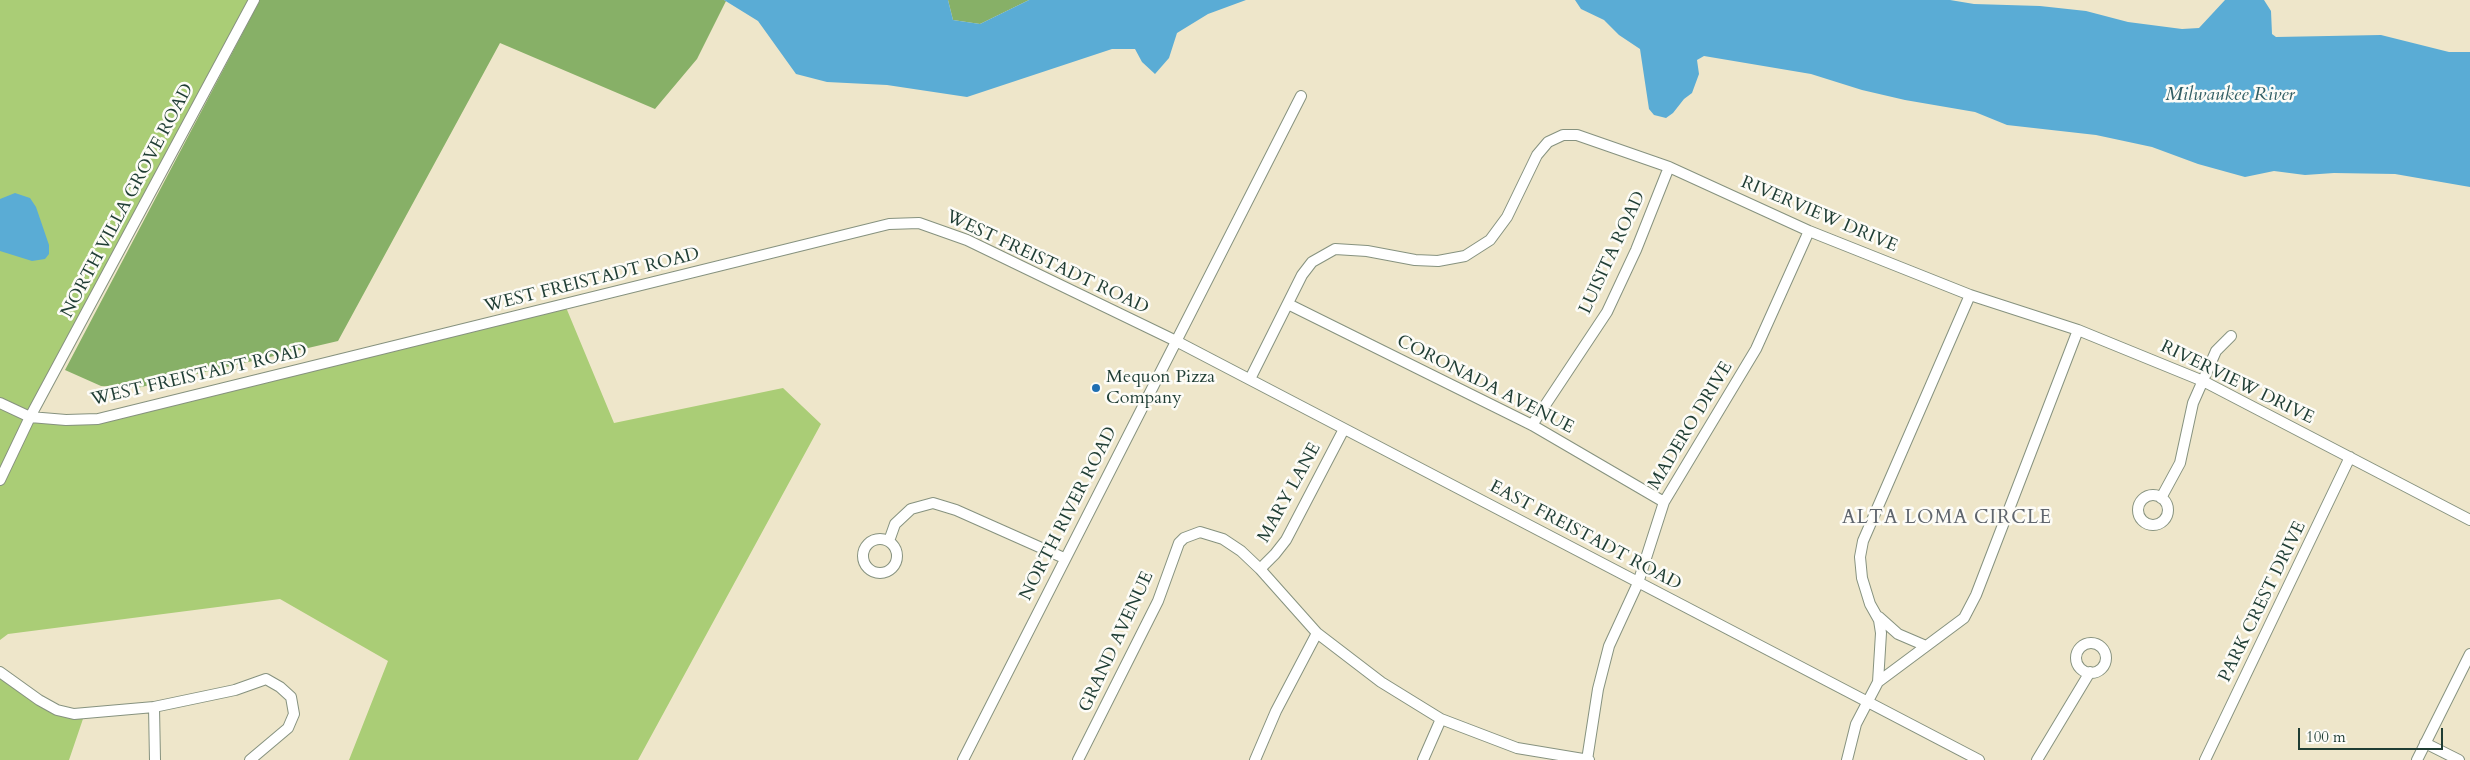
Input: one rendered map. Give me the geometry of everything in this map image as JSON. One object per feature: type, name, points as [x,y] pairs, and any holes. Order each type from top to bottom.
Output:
[{"type":"street","name":"NORTH VILLA GROVE ROAD","points":[[0,480],[30,418],[254,0]]},
{"type":"street","name":"NORTH RIVER ROAD","points":[[967,758],[1064,558],[1301,96]]},
{"type":"street","name":"RIVERVIEW DRIVE","points":[[1250,379],[1302,275],[1312,262],[1335,250],[1367,250],[1415,260],[1438,261],[1465,256],[1490,240],[1507,217],[1537,155],[1548,142],[1563,135],[1577,135],[1669,167],[1810,231],[1970,295],[2078,330],[2203,381],[2470,520]]},
{"type":"street","name":"LUISITA ROAD","points":[[1532,425],[1607,312],[1636,250],[1669,167]]},
{"type":"street","name":"WEST FREISTADT ROAD","points":[[0,403],[30,418],[98,419],[889,224],[919,223],[967,240],[1176,341]]},
{"type":"street","name":"MADERO DRIVE","points":[[1588,760],[1598,689],[1609,646],[1638,583],[1664,502],[1756,349],[1810,231]]},
{"type":"street","points":[[1847,760],[1856,724],[1878,682],[1882,633],[1862,578],[1860,557],[1863,541],[1970,295]]},
{"type":"street","name":"CORONADA AVENUE","points":[[1288,304],[1532,425],[1664,502]]},
{"type":"street","points":[[1878,682],[1964,618],[1976,595],[2078,330]]},
{"type":"street","points":[[2161,498],[2180,463],[2187,424],[2203,381],[2216,351],[2231,336]]},
{"type":"street","name":"EAST FREISTADT ROAD","points":[[1176,341],[1979,760]]},
{"type":"street","name":"MARY LANE","points":[[1260,568],[1276,554],[1286,540],[1344,429]]},
{"type":"street","name":"PARK CREST DRIVE","points":[[2205,760],[2350,457]]},
{"type":"street","points":[[889,541],[895,524],[911,509],[933,503],[956,510],[1064,558]]},
{"type":"street","name":"GRAND AVENUE","points":[[1078,760],[1158,601],[1174,553],[1184,538],[1200,532],[1213,535],[1232,544],[1260,568],[1317,633],[1381,682],[1441,720],[1517,748],[1588,760]]},
{"type":"street","points":[[1876,614],[1898,634],[1926,646]]},
{"type":"street","points":[[1255,760],[1276,711],[1317,633]]},
{"type":"street","points":[[2416,760],[2470,654]]},
{"type":"street","points":[[0,672],[39,700],[57,710],[74,714],[154,707],[235,690],[266,679],[280,687],[291,697],[294,714],[288,728],[250,760]]},
{"type":"street","points":[[2037,760],[2090,672]]},
{"type":"street","points":[[154,707],[155,760]]},
{"type":"street","points":[[1423,760],[1441,720]]},
{"type":"street","points":[[2425,743],[2459,760]]},
{"type":"green space","points":[[0,0],[254,0],[31,417],[98,419],[565,305],[614,423],[783,388],[821,424],[638,760],[349,760],[388,661],[280,599],[8,634],[0,640]]},
{"type":"green space","points":[[260,0],[726,1],[697,59],[655,109],[500,43],[338,341],[137,388],[101,386],[65,370]]},
{"type":"green space","points":[[948,0],[1029,0],[980,24],[953,20]]},
{"type":"green space","points":[[0,672],[39,700],[85,713],[69,760],[0,760]]},
{"type":"water","points":[[724,0],[948,0],[953,20],[980,24],[1029,0],[1246,0],[1208,14],[1177,33],[1169,58],[1155,74],[1142,62],[1135,49],[1112,49],[967,97],[887,85],[827,82],[796,74],[758,21]]},
{"type":"water","name":"Milwaukee River","points":[[1575,0],[1950,0],[1974,4],[2040,6],[2086,11],[2128,22],[2182,29],[2199,28],[2225,0],[2264,0],[2271,11],[2272,34],[2276,37],[2381,35],[2449,52],[2470,52],[2470,187],[2395,174],[2334,173],[2305,175],[2274,171],[2245,177],[2198,164],[2152,147],[2096,135],[2007,125],[1975,112],[1905,100],[1862,90],[1811,74],[1704,56],[1697,60],[1699,74],[1692,93],[1666,118],[1654,115],[1649,109],[1640,49],[1619,35],[1604,20],[1581,9]]},
{"type":"water","points":[[15,193],[30,198],[36,207],[49,245],[49,254],[45,259],[32,261],[0,251],[0,199]]},
{"type":"place","name":"Mequon Pizza Company","points":[[1096,388]]},
{"type":"district","name":"ALTA LOMA CIRCLE","points":[[1947,519]]}]
